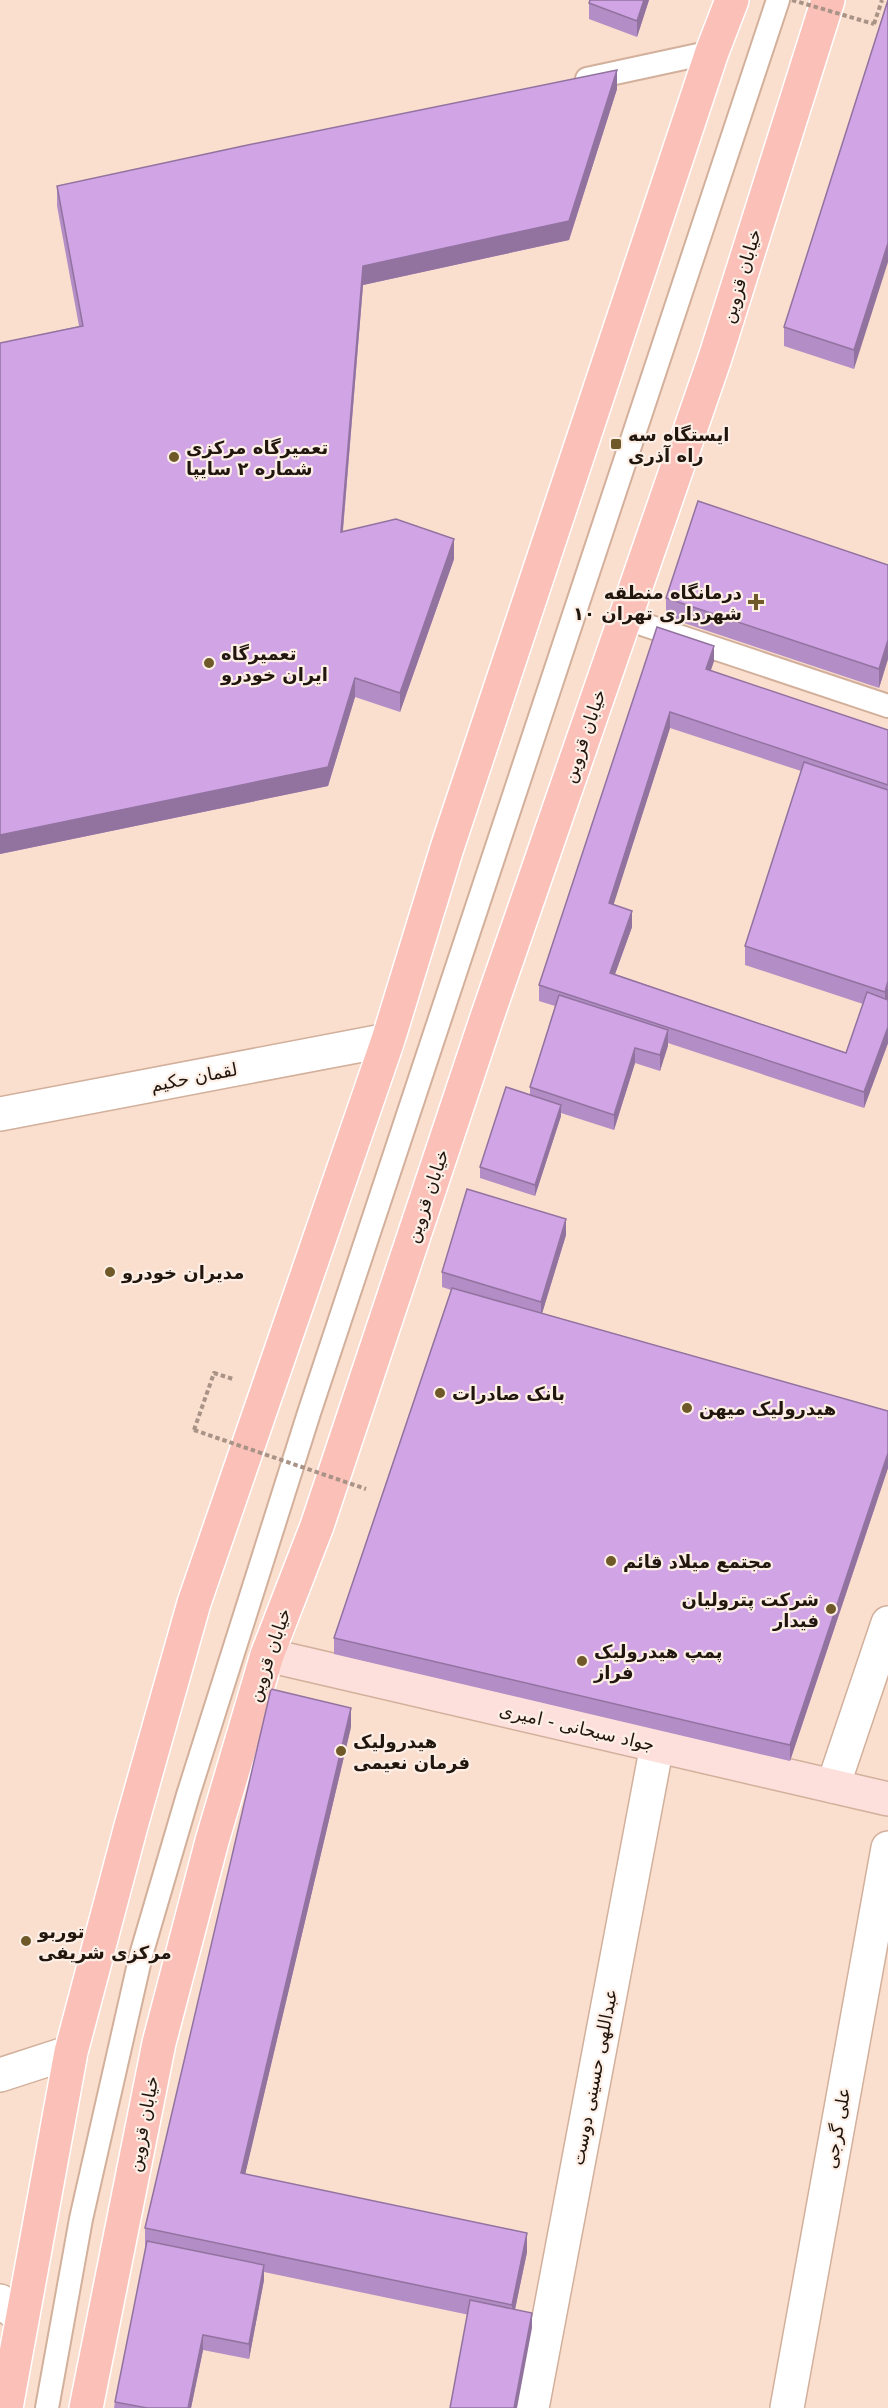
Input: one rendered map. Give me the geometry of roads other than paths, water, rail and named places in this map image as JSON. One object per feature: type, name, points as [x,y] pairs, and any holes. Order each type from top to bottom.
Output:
[{"type":"main road","points":[[6,2408],[11,2309],[70,2052],[130,1826],[194,1603],[388,1040],[447,848],[711,52],[732,0]]},
{"type":"main road","name":"خیابان قزوین","points":[[86,2408],[159,2043],[212,1841],[267,1654],[317,1526],[486,1020],[715,358],[828,0]]},
{"type":"main road","name":"جواد سبحانی - امیری","points":[[267,1654],[888,1799]]},
{"type":"street","name":"لقمان حکیم","points":[[0,1114],[388,1040]]},
{"type":"street","points":[[833,1786],[888,1623]]},
{"type":"street","name":"عبداللهی حسینی دوست","points":[[532,2408],[657,1745]]},
{"type":"street","name":"علی گرجی","points":[[787,2408],[888,1848]]},
{"type":"street","points":[[0,2075],[70,2052]]},
{"type":"lane","points":[[47,2408],[81,2219],[141,1955],[188,1795],[309,1413],[778,0]]},
{"type":"lane","points":[[560,84],[711,52]]},
{"type":"lane","points":[[624,618],[888,706]]},
{"type":"place","name":"ایستگاه سه راه آذری","points":[[616,444]]},
{"type":"place","name":"تعمیرگاه مرکزی شماره ۲ سایپا","points":[[174,457]]},
{"type":"place","name":"درمانگاه منطقه ۱۰ شهرداری تهران","points":[[756,602]]},
{"type":"place","name":"تعمیرگاه ایران خودرو","points":[[209,663]]},
{"type":"place","name":"مدیران خودرو","points":[[110,1272]]},
{"type":"place","name":"بانک صادرات","points":[[440,1393]]},
{"type":"place","name":"هیدرولیک میهن","points":[[687,1408]]},
{"type":"place","name":"مجتمع میلاد قائم","points":[[611,1561]]},
{"type":"place","name":"شرکت پترولیان فیدار","points":[[831,1609]]},
{"type":"place","name":"پمپ هیدرولیک فراز","points":[[582,1661]]},
{"type":"place","name":"هیدرولیک فرمان نعیمی","points":[[341,1751]]},
{"type":"place","name":"توربو مرکزی شریفی","points":[[26,1941]]}]
